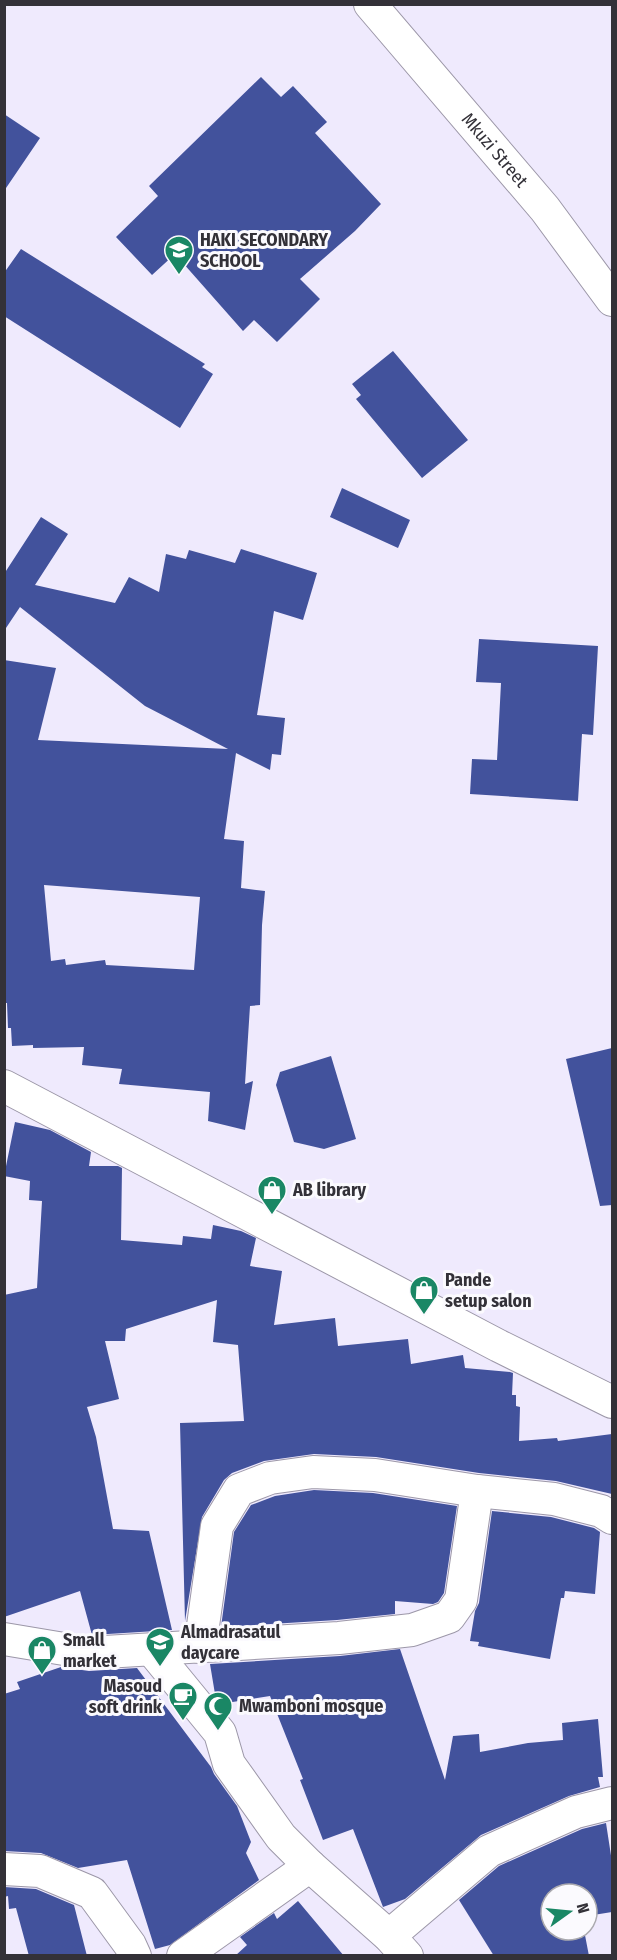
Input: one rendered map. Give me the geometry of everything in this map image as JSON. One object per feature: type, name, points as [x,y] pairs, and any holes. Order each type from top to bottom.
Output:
[{"type":"street","name":"Mkuzi Street","points":[[370,4],[545,209],[612,300]]},
{"type":"street","points":[[4,1086],[477,1335],[612,1402]]},
{"type":"street","points":[[200,1647],[217,1526],[239,1490],[270,1478],[313,1472],[375,1475],[477,1491],[554,1499],[601,1511],[612,1518]]},
{"type":"street","points":[[4,1639],[88,1653],[339,1638],[412,1630],[449,1617],[461,1600],[477,1491]]},
{"type":"street","points":[[152,1650],[220,1733],[229,1764],[281,1837],[398,1946],[489,1851],[576,1812],[612,1803]]},
{"type":"street","points":[[183,1956],[310,1866]]},
{"type":"street","points":[[4,1869],[40,1871],[92,1893],[130,1945],[135,1956]]},
{"type":"building","points":[[261,77],[281,97],[293,86],[327,122],[315,133],[381,204],[355,231],[300,279],[320,299],[277,342],[254,320],[243,331],[175,254],[152,275],[116,237],[158,196],[149,186]]},
{"type":"building","points":[[4,114],[40,138],[4,191]]},
{"type":"building","points":[[21,249],[205,364],[202,367],[213,374],[180,428],[4,316],[4,273]]},
{"type":"building","points":[[393,351],[468,440],[422,478],[356,399],[361,395],[352,384]]},
{"type":"building","points":[[342,488],[410,520],[398,548],[330,517]]},
{"type":"building","points":[[41,517],[68,534],[35,585],[115,603],[129,577],[159,592],[166,554],[186,559],[189,550],[235,563],[241,549],[317,573],[303,620],[274,611],[257,715],[285,718],[281,755],[272,754],[270,770],[236,753],[224,839],[244,841],[241,888],[265,891],[260,1005],[250,1006],[245,1084],[253,1081],[245,1130],[208,1121],[210,1092],[119,1084],[122,1069],[82,1065],[84,1047],[12,1046],[11,1028],[8,1028],[7,1003],[4,1003],[4,660],[56,668],[38,740],[228,749],[145,706],[20,607],[4,631],[4,574]],"holes":[[[44,885],[200,897],[194,970],[106,965],[105,960],[66,965],[65,959],[51,961]]]},
{"type":"building","points":[[479,639],[598,646],[593,735],[582,734],[578,801],[470,794],[472,759],[497,760],[501,683],[476,682]]},
{"type":"building","points":[[612,1048],[612,1205],[600,1206],[566,1059]]},
{"type":"building","points":[[331,1056],[356,1139],[324,1149],[294,1142],[276,1085],[280,1072]]},
{"type":"building","points":[[15,1122],[50,1130],[91,1152],[89,1166],[122,1168],[121,1240],[182,1245],[183,1236],[211,1239],[213,1225],[241,1231],[256,1238],[250,1266],[282,1271],[274,1325],[335,1318],[338,1346],[408,1339],[411,1364],[463,1355],[465,1368],[513,1373],[512,1395],[516,1395],[516,1406],[520,1407],[519,1441],[557,1438],[558,1441],[612,1434],[612,1494],[556,1481],[479,1473],[376,1457],[314,1454],[264,1461],[232,1473],[224,1480],[202,1517],[185,1621],[180,1423],[244,1421],[238,1345],[213,1342],[217,1300],[126,1329],[125,1341],[105,1341],[119,1399],[87,1407],[96,1437],[113,1529],[149,1531],[172,1630],[92,1635],[80,1591],[4,1617],[4,1295],[37,1288],[42,1201],[29,1200],[30,1181],[4,1176]]},
{"type":"building","points":[[314,1490],[373,1493],[457,1506],[444,1593],[438,1602],[433,1604],[395,1601],[395,1614],[221,1627],[234,1532],[251,1505],[275,1496]]},
{"type":"building","points":[[492,1511],[551,1517],[594,1528],[600,1532],[595,1594],[565,1591],[564,1598],[561,1598],[550,1659],[478,1646],[479,1642],[470,1641],[475,1611],[479,1603]]},
{"type":"building","points":[[400,1649],[445,1780],[453,1736],[479,1734],[480,1752],[528,1743],[563,1740],[562,1723],[598,1719],[603,1777],[598,1777],[600,1787],[569,1796],[481,1835],[405,1899],[383,1907],[353,1829],[323,1840],[300,1780],[303,1779],[270,1696],[220,1704],[216,1700],[210,1664],[340,1656]]},
{"type":"building","points":[[61,1667],[89,1671],[137,1668],[211,1767],[237,1806],[251,1842],[246,1853],[259,1880],[170,1945],[155,1949],[127,1860],[78,1868],[41,1853],[4,1851],[4,1694],[20,1689],[17,1682]]},
{"type":"building","points":[[606,1823],[612,1862],[612,1912],[599,1914],[599,1882],[539,1882],[539,1942],[586,1942],[589,1956],[494,1956],[459,1900],[499,1866],[582,1829]]},
{"type":"building","points":[[4,1887],[36,1889],[74,1905],[87,1956],[29,1956],[16,1908],[9,1909],[8,1896],[4,1897]]},
{"type":"building","points":[[298,1901],[344,1956],[235,1956],[247,1945],[240,1937],[274,1913],[277,1919]]},
{"type":"place","name":"HAKI SECONDARY SCHOOL","points":[[179,276]]},
{"type":"place","name":"AB library","points":[[272,1216]]},
{"type":"place","name":"Pande setup salon","points":[[424,1316]]},
{"type":"place","name":"Almadrasatul daycare","points":[[160,1668]]},
{"type":"place","name":"Small market","points":[[42,1676]]},
{"type":"place","name":"Masoud soft drink","points":[[183,1722]]},
{"type":"place","name":"Mwamboni mosque","points":[[218,1732]]}]
